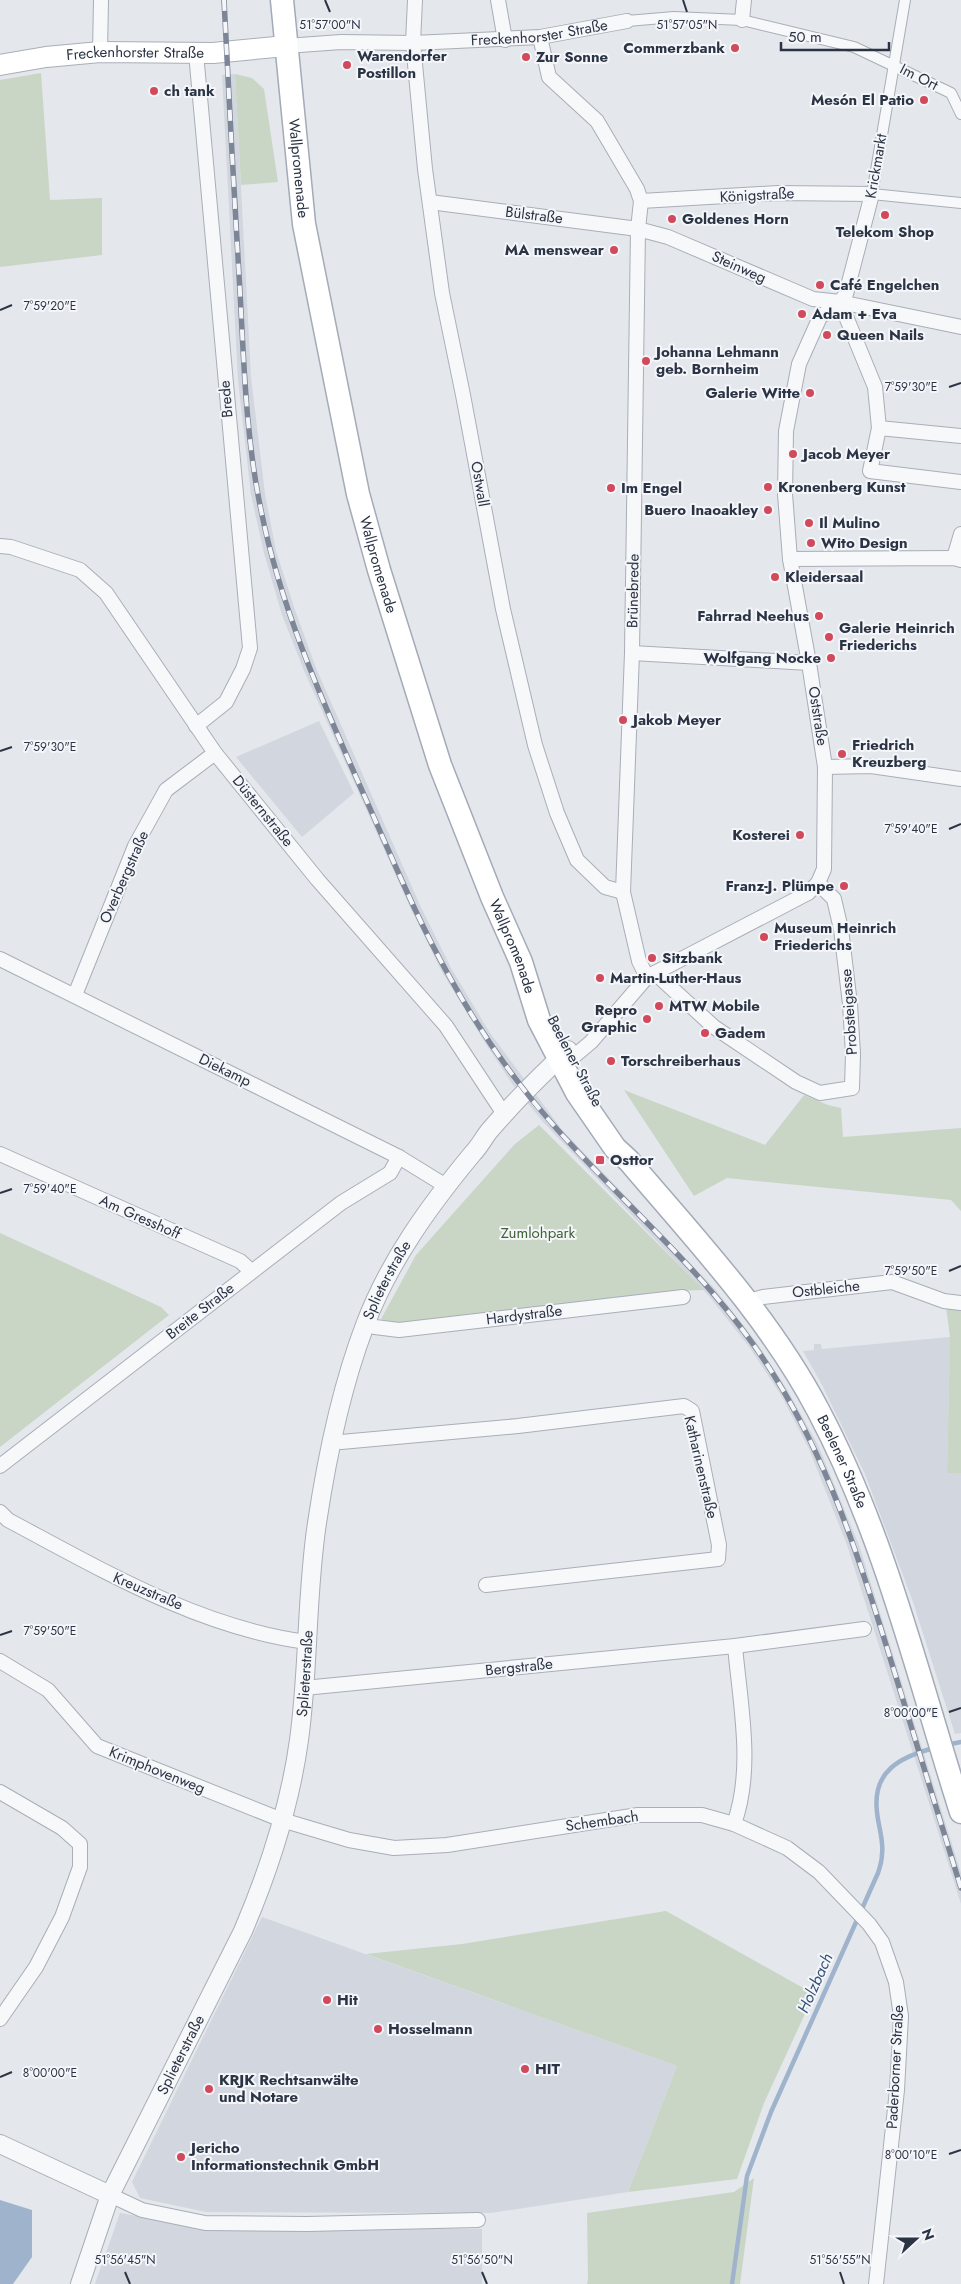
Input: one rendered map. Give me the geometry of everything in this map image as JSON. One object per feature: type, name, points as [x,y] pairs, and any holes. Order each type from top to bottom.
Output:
[{"type":"main road","name":"Wallpromenade","points":[[282,0],[304,224],[358,494],[379,570],[440,765],[492,897],[521,962],[539,1020],[566,1058]]},
{"type":"main road","name":"Freckenhorster Straße","points":[[0,65],[46,56],[100,52],[196,53],[286,46]]},
{"type":"main road","name":"Beelener Straße","points":[[566,1058],[577,1093],[599,1126],[615,1148],[629,1161],[748,1301],[791,1363],[818,1410],[854,1487],[893,1596],[961,1812]]},
{"type":"street","points":[[100,0],[100,52]]},
{"type":"street","name":"Ostwall","points":[[415,0],[413,43],[430,202],[442,292],[464,395],[503,609],[535,746],[557,814],[577,860],[604,887],[623,892]]},
{"type":"street","points":[[498,0],[505,40]]},
{"type":"street","points":[[742,20],[744,0]]},
{"type":"street","name":"Krickmarkt","points":[[840,302],[846,294],[872,194],[905,0]]},
{"type":"street","name":"Freckenhorster Straße","points":[[286,46],[341,42],[413,43],[505,40],[540,37],[627,21],[674,17],[742,20],[854,47],[893,64]]},
{"type":"street","points":[[540,37],[549,77],[597,121],[637,188],[641,202]]},
{"type":"street","name":"Brede","points":[[196,53],[250,648],[243,669],[226,702],[196,726]]},
{"type":"street","name":"Im Ort","points":[[893,64],[951,93],[961,114]]},
{"type":"street","name":"Königstraße","points":[[641,202],[778,193],[872,194]]},
{"type":"street","points":[[872,194],[959,203]]},
{"type":"street","name":"Bülstraße","points":[[430,202],[638,229]]},
{"type":"street","name":"Brünebrede","points":[[641,202],[638,229],[632,653],[623,892],[640,961],[651,975]]},
{"type":"street","name":"Steinweg","points":[[638,229],[668,237],[813,299],[840,302],[961,327]]},
{"type":"street","points":[[840,302],[875,387],[879,428],[870,471],[961,482]]},
{"type":"street","name":"Oststraße","points":[[818,883],[824,869],[826,767],[790,559],[785,494],[786,431],[799,364],[820,318],[840,302]]},
{"type":"street","points":[[879,428],[961,436]]},
{"type":"street","points":[[790,559],[957,559],[961,534]]},
{"type":"street","name":"Düsternstraße","points":[[0,546],[11,547],[80,570],[106,593],[214,752],[317,879],[446,1026],[504,1114]]},
{"type":"street","points":[[632,653],[809,663]]},
{"type":"street","name":"Overbergstraße","points":[[75,995],[135,846],[166,790],[214,752]]},
{"type":"street","points":[[826,767],[871,766],[961,779]]},
{"type":"street","points":[[566,1058],[620,1009],[651,975],[808,893],[818,883]]},
{"type":"street","name":"Probsteigasse","points":[[651,975],[714,1027],[796,1082],[820,1093],[852,1088],[853,1054],[850,1004],[842,929],[834,899],[818,883]]},
{"type":"street","name":"Diekamp","points":[[0,959],[399,1157],[446,1186]]},
{"type":"street","name":"Splieterstraße","points":[[80,2284],[110,2195],[243,1931],[260,1892],[282,1820],[299,1740],[304,1688],[308,1606],[316,1524],[332,1440],[346,1381],[365,1324],[395,1262],[446,1186],[476,1151],[488,1132],[536,1079],[566,1058]]},
{"type":"street","name":"Splieterstraße","points":[[476,1151],[492,1138],[566,1058]]},
{"type":"street","name":"Am Gresshoff","points":[[0,1154],[240,1261],[250,1271]]},
{"type":"street","name":"Breite Straße","points":[[0,1466],[340,1203],[390,1173],[399,1157]]},
{"type":"street","name":"Ostbleiche","points":[[748,1301],[763,1297],[892,1282],[944,1301],[961,1303]]},
{"type":"street","name":"Hardystraße","points":[[365,1324],[399,1330],[683,1297]]},
{"type":"street","name":"Katharinenstraße","points":[[332,1440],[341,1442],[518,1426],[684,1406],[692,1411],[719,1545],[718,1559],[486,1585]]},
{"type":"street","name":"Kreuzstraße","points":[[0,1512],[8,1520],[129,1585],[250,1632],[307,1642]]},
{"type":"street","name":"Bergstraße","points":[[304,1688],[735,1646],[864,1629]]},
{"type":"street","points":[[734,1824],[738,1812],[745,1764],[735,1646]]},
{"type":"street","name":"Krimphovenweg","points":[[0,1661],[48,1690],[97,1746],[282,1820]]},
{"type":"street","points":[[0,1792],[62,1828],[80,1844],[80,1868],[62,1917],[36,1967],[0,2019]]},
{"type":"street","name":"Schembach","points":[[282,1820],[349,1840],[394,1848],[447,1845],[638,1815],[702,1815],[734,1824],[787,1848],[819,1872],[852,1905],[882,1942]]},
{"type":"street","name":"Paderborner Straße","points":[[876,2284],[898,2090],[901,2016],[896,1982],[882,1942]]},
{"type":"street","points":[[0,2144],[142,2210],[205,2223],[307,2224],[478,2220]]},
{"type":"shaded area","points":[[235,74],[251,377],[265,494],[276,551],[316,668],[419,903],[451,968],[490,1033],[563,1131],[715,1289],[757,1343],[788,1391],[818,1445],[859,1545],[961,1873],[961,1904],[847,1545],[809,1449],[781,1395],[750,1348],[709,1296],[543,1122],[513,1085],[442,972],[410,907],[305,673],[282,615],[264,553],[251,495],[238,380],[222,75]]},
{"type":"shaded area","points":[[319,721],[354,793],[302,837],[236,757]]},
{"type":"shaded area","points":[[950,1337],[947,1473],[961,1473],[961,1733],[955,1734],[913,1602],[865,1474],[822,1385],[803,1351],[814,1350],[814,1344],[821,1344],[822,1349]]},
{"type":"shaded area","points":[[262,1917],[677,2066],[628,2192],[491,2213],[206,2212],[140,2198],[132,2182]]},
{"type":"shaded area","points":[[120,2213],[204,2228],[482,2229],[482,2284],[95,2284]]},
{"type":"green space","points":[[41,73],[50,200],[102,198],[102,255],[0,267],[0,80]]},
{"type":"green space","points":[[235,74],[252,78],[264,89],[278,182],[241,185]]},
{"type":"green space","points":[[624,1090],[765,1145],[804,1095],[841,1108],[843,1137],[961,1128],[961,1211],[951,1200],[727,1178],[694,1196]]},
{"type":"green space","name":"Zumlohpark","points":[[539,1125],[704,1290],[678,1291],[399,1326],[381,1319],[416,1255],[515,1144]]},
{"type":"green space","points":[[0,1233],[161,1307],[169,1315],[0,1447]]},
{"type":"green space","points":[[946,1307],[961,1308],[961,1473],[947,1473],[950,1337]]},
{"type":"green space","points":[[666,1911],[814,1994],[764,2103],[737,2179],[628,2192],[677,2066],[366,1954],[462,1944]]},
{"type":"green space","points":[[754,2178],[740,2284],[587,2284],[587,2213],[734,2192]]},
{"type":"water","points":[[0,2200],[32,2210],[32,2257],[13,2284],[0,2284]]},
{"type":"waterway","name":"Holzbach","points":[[946,1745],[961,1742]]},
{"type":"waterway","name":"Holzbach","points":[[732,2284],[747,2176],[771,2112],[878,1873],[882,1859],[882,1838],[877,1812],[879,1786],[884,1776],[900,1761],[934,1748]]},
{"type":"railway","points":[[224,0],[244,374],[252,456],[269,547],[305,655],[333,725],[414,908],[448,974],[484,1035],[511,1073],[556,1128],[683,1260],[731,1315],[753,1344],[797,1415],[816,1452],[848,1529],[961,1888]]},
{"type":"place","name":"Commerzbank","points":[[735,48]]},
{"type":"place","name":"Zur Sonne","points":[[526,57]]},
{"type":"place","name":"Warendorfer Postillon","points":[[347,65]]},
{"type":"place","name":"ch tank","points":[[154,91]]},
{"type":"place","name":"Mesón El Patio","points":[[924,100]]},
{"type":"place","name":"Telekom Shop","points":[[885,215]]},
{"type":"place","name":"Goldenes Horn","points":[[672,219]]},
{"type":"place","name":"MA menswear","points":[[614,250]]},
{"type":"place","name":"Café Engelchen","points":[[820,285]]},
{"type":"place","name":"Adam + Eva","points":[[802,314]]},
{"type":"place","name":"Queen Nails","points":[[827,335]]},
{"type":"place","name":"Johanna Lehmann geb. Bornheim","points":[[646,361]]},
{"type":"place","name":"Galerie Witte","points":[[810,393]]},
{"type":"place","name":"Jacob Meyer","points":[[793,454]]},
{"type":"place","name":"Kronenberg Kunst","points":[[768,487]]},
{"type":"place","name":"Im Engel","points":[[611,488]]},
{"type":"place","name":"Buero Inaoakley","points":[[768,510]]},
{"type":"place","name":"Il Mulino","points":[[809,523]]},
{"type":"place","name":"Wito Design","points":[[811,543]]},
{"type":"place","name":"Kleidersaal","points":[[775,577]]},
{"type":"place","name":"Fahrrad Neehus","points":[[819,616]]},
{"type":"place","name":"Galerie Heinrich Friederichs","points":[[829,637]]},
{"type":"place","name":"Wolfgang Nocke","points":[[831,658]]},
{"type":"place","name":"Jakob Meyer","points":[[623,720]]},
{"type":"place","name":"Friedrich Kreuzberg","points":[[842,754]]},
{"type":"place","name":"Kosterei","points":[[800,835]]},
{"type":"place","name":"Franz-J. Plümpe","points":[[844,886]]},
{"type":"place","name":"Museum Heinrich Friederichs","points":[[764,937]]},
{"type":"place","name":"Sitzbank","points":[[652,958]]},
{"type":"place","name":"Martin-Luther-Haus","points":[[600,978]]},
{"type":"place","name":"MTW Mobile","points":[[659,1006]]},
{"type":"place","name":"Repro Graphic","points":[[647,1019]]},
{"type":"place","name":"Gadem","points":[[705,1033]]},
{"type":"place","name":"Torschreiberhaus","points":[[611,1061]]},
{"type":"place","name":"Osttor","points":[[600,1160]]},
{"type":"place","name":"Hit","points":[[327,2000]]},
{"type":"place","name":"Hosselmann","points":[[378,2029]]},
{"type":"place","name":"HIT","points":[[525,2069]]},
{"type":"place","name":"KRJK Rechtsanwälte und Notare","points":[[209,2089]]},
{"type":"place","name":"Jericho Informationstechnik GmbH","points":[[181,2157]]}]
